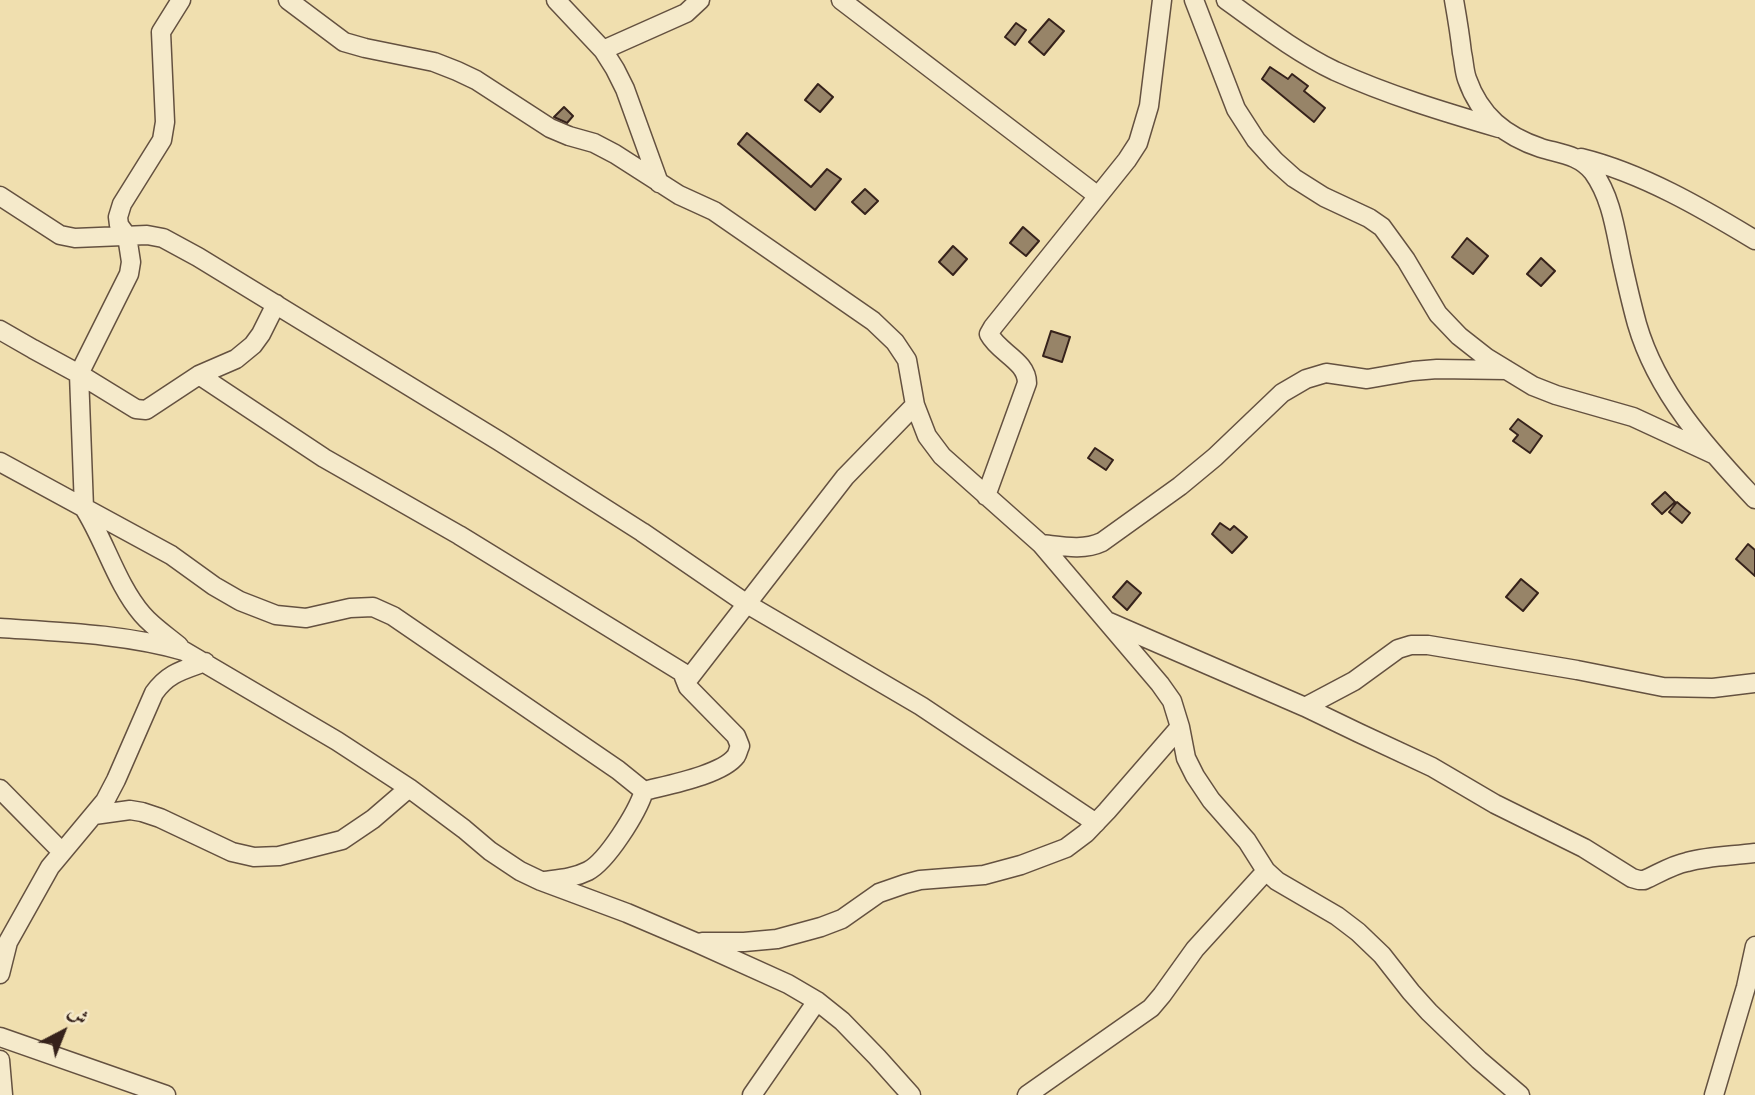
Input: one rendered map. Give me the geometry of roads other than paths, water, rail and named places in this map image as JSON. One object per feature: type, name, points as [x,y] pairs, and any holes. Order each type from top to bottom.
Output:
[{"type":"street","points":[[181,0],[161,32],[165,122],[162,140],[122,204],[118,217],[127,236],[131,262],[129,274],[79,374],[84,508],[129,595],[143,614],[184,651]]},
{"type":"street","points":[[288,0],[344,41],[434,62],[457,71],[476,80],[550,128],[605,148],[679,195],[714,211],[873,321],[895,342],[907,360],[915,405],[928,436],[942,456],[1041,544],[1172,701],[1186,758],[1195,776],[1211,800],[1252,848],[1266,871],[1277,881],[1337,916],[1358,932],[1382,955],[1429,1012],[1520,1095]]},
{"type":"street","points":[[556,0],[603,50],[615,69],[625,89],[659,183]]},
{"type":"street","points":[[603,50],[686,13],[700,0]]},
{"type":"street","points":[[841,0],[1098,196]]},
{"type":"street","points":[[986,496],[1027,383],[1027,373],[993,342],[989,334],[1139,142],[1149,106],[1162,0]]},
{"type":"street","points":[[1194,0],[1236,109],[1256,140],[1294,178],[1382,227],[1448,326],[1486,358],[1533,386],[1633,417],[1713,454]]},
{"type":"street","points":[[1226,0],[1286,44],[1334,70],[1388,92],[1501,129],[1544,149],[1632,174],[1755,240]]},
{"type":"street","points":[[1454,0],[1466,77],[1479,106],[1501,129]]},
{"type":"street","points":[[1575,156],[1591,170],[1603,189],[1614,219],[1638,327],[1652,362],[1686,420],[1755,499]]},
{"type":"street","points":[[0,197],[60,234],[75,239],[147,235],[163,238],[276,303],[499,440],[642,532],[747,604],[921,706],[1096,823]]},
{"type":"street","points":[[0,330],[136,409],[146,410],[199,375],[236,359],[253,345],[261,334],[276,303]]},
{"type":"street","points":[[1041,544],[1081,548],[1102,542],[1180,486],[1216,457],[1282,393],[1306,379],[1326,373],[1367,379],[1437,369],[1507,370]]},
{"type":"street","points":[[199,375],[324,458],[459,535],[690,677]]},
{"type":"street","points":[[690,677],[845,477],[915,405]]},
{"type":"street","points":[[0,462],[171,555],[240,601],[276,615],[306,618],[350,608],[373,607],[393,616],[618,769],[644,791]]},
{"type":"street","points":[[1106,620],[1305,707],[1432,767],[1495,804],[1584,848],[1632,878],[1644,880],[1690,861],[1755,853]]},
{"type":"street","points":[[0,628],[94,635],[157,643],[184,651],[337,741],[409,788],[489,851],[520,871],[695,942],[788,984],[817,1001],[842,1021],[911,1095]]},
{"type":"street","points":[[1305,707],[1354,681],[1398,649],[1411,645],[1428,645],[1662,687],[1713,688],[1755,683]]},
{"type":"street","points":[[0,974],[9,942],[50,867],[111,791],[154,693],[162,682],[175,673],[205,662]]},
{"type":"street","points":[[644,791],[710,773],[736,757],[740,746],[736,736],[688,687],[684,677],[690,677]]},
{"type":"street","points":[[695,942],[777,939],[842,919],[879,893],[905,884],[920,880],[984,875],[1066,848],[1096,823],[1180,727]]},
{"type":"street","points":[[94,815],[130,810],[142,812],[232,852],[254,857],[279,856],[342,840],[373,819],[409,788]]},
{"type":"street","points":[[0,789],[62,852]]},
{"type":"street","points":[[541,881],[572,878],[599,864],[633,816],[644,791]]},
{"type":"street","points":[[1027,1095],[1151,1008],[1195,949],[1266,871]]},
{"type":"street","points":[[1714,1095],[1746,987],[1755,946]]},
{"type":"street","points":[[752,1095],[817,1001]]},
{"type":"street","points":[[0,1037],[166,1095]]},
{"type":"street","points":[[0,1060],[3,1095]]}]
